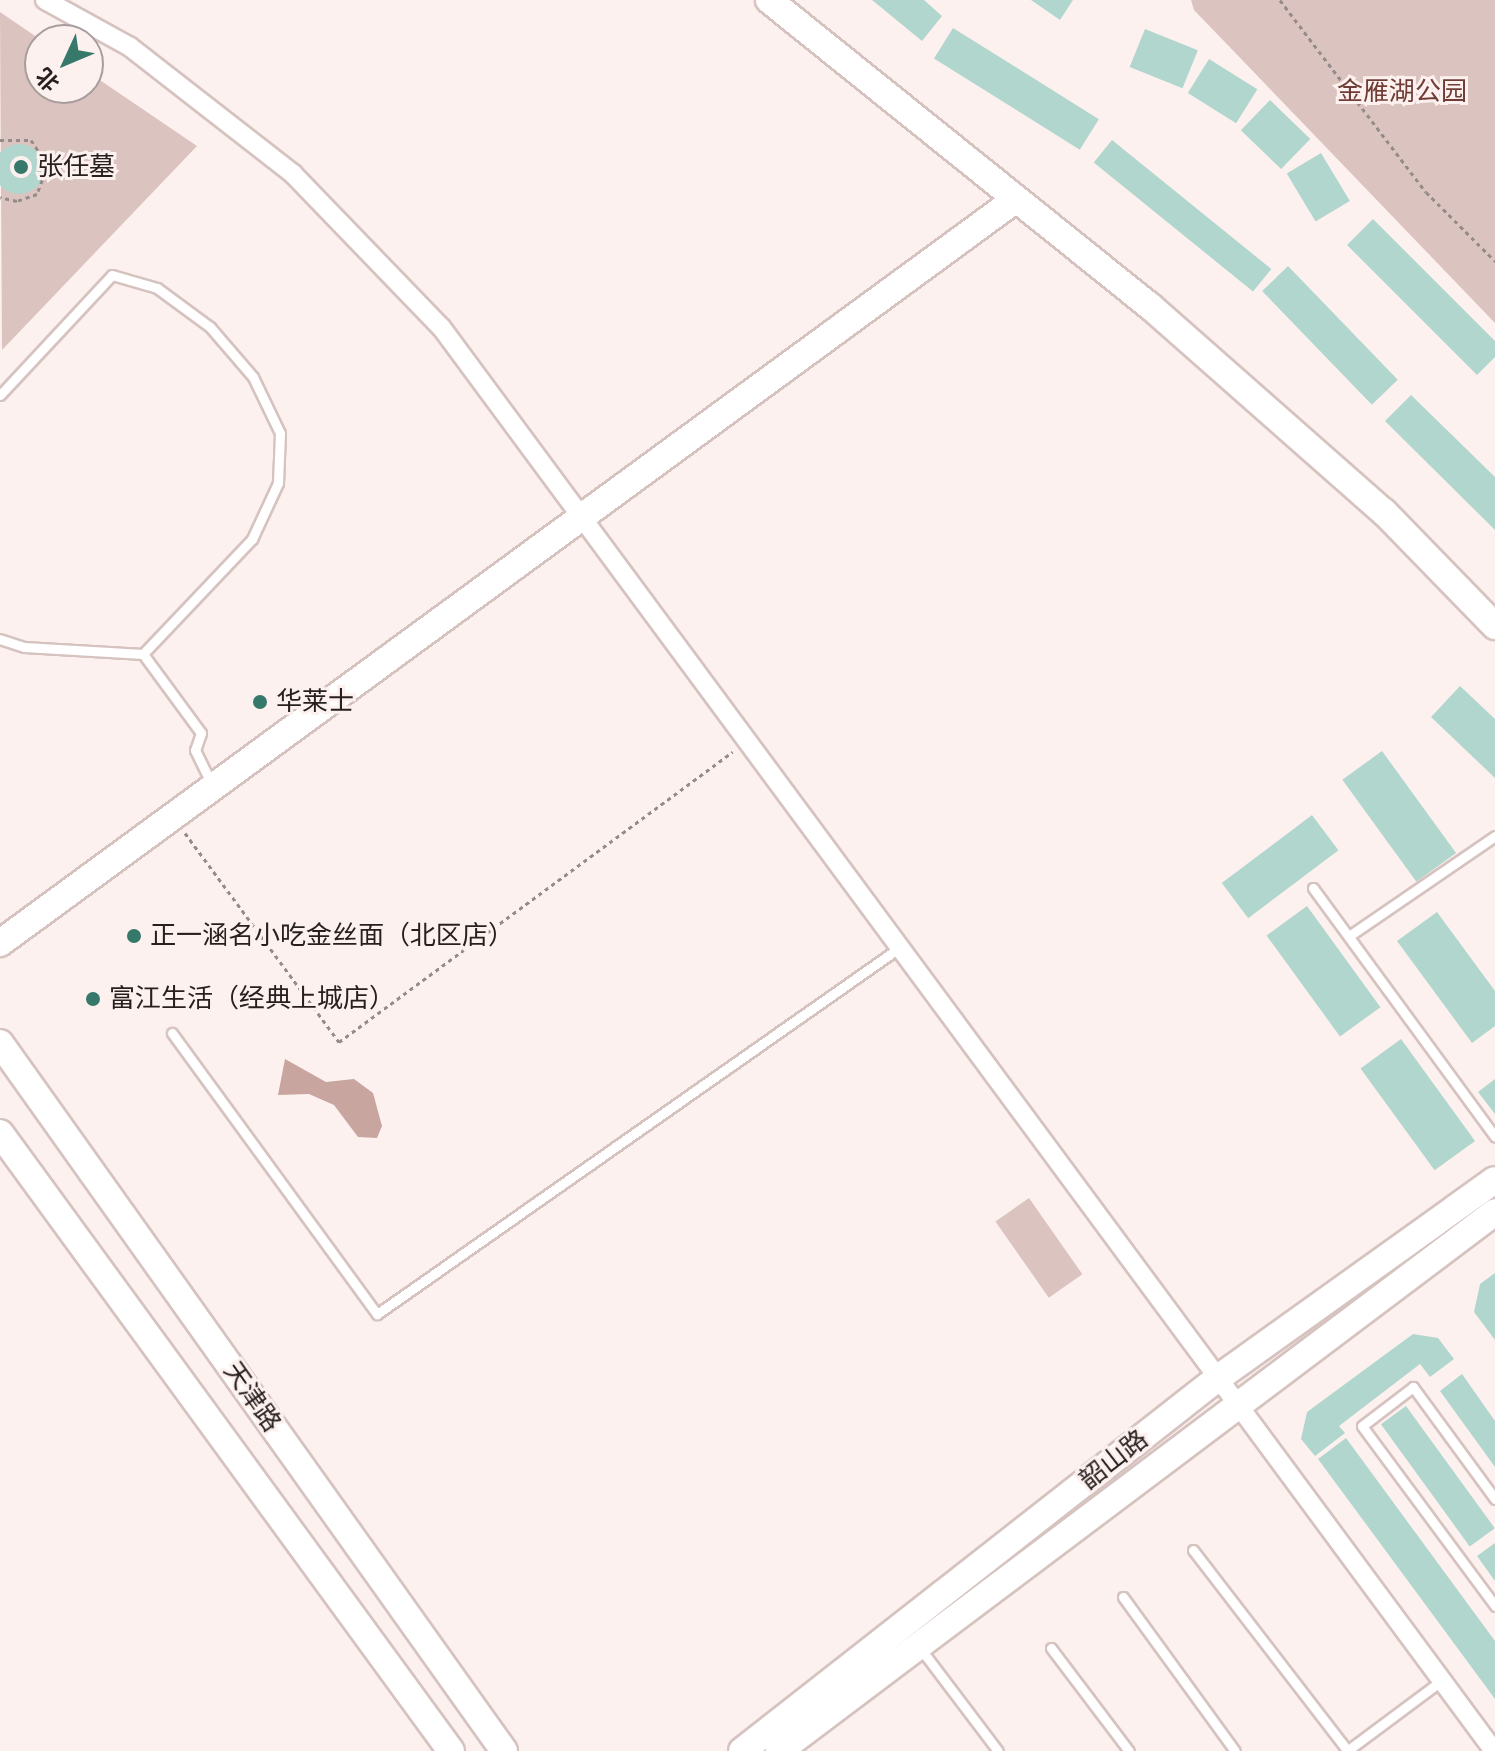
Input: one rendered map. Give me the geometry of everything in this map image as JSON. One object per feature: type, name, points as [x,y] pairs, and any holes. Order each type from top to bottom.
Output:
[{"type":"main road","points":[[769,0],[1150,306],[1384,512],[1495,626]]},
{"type":"main road","points":[[0,943],[586,517],[1016,199]]},
{"type":"main road","name":"天津路","points":[[0,1043],[504,1751]]},
{"type":"main road","name":"天津路","points":[[0,1133],[451,1751]]},
{"type":"main road","name":"韶山路","points":[[742,1751],[1214,1381],[1495,1180]]},
{"type":"main road","name":"韶山路","points":[[779,1751],[1495,1212]]},
{"type":"street","points":[[45,0],[130,47],[293,174],[441,327],[586,517],[1214,1381],[1494,1751]]},
{"type":"lane","points":[[0,395],[112,275],[157,288],[210,327],[253,377],[280,433],[278,483],[252,539],[143,654],[24,647],[0,639]]},
{"type":"lane","points":[[143,654],[201,733],[195,750],[214,788]]},
{"type":"lane","points":[[1349,936],[1495,836]]},
{"type":"lane","points":[[1313,888],[1495,1137]]},
{"type":"lane","points":[[172,1033],[377,1314],[899,948]]},
{"type":"lane","points":[[1495,1499],[1413,1387],[1362,1426],[1495,1606]]},
{"type":"lane","points":[[1193,1550],[1347,1751],[1441,1681]]},
{"type":"lane","points":[[1123,1597],[1235,1751]]},
{"type":"lane","points":[[918,1646],[998,1751]]},
{"type":"lane","points":[[1051,1648],[1129,1751]]},
{"type":"path","points":[[1280,0],[1426,192],[1495,260]]},
{"type":"path","points":[[0,140],[31,140],[48,165],[37,194],[17,201],[0,197]]},
{"type":"path","points":[[174,817],[339,1042],[749,741]]},
{"type":"green space","name":"金雁湖公园","points":[[1191,0],[1495,0],[1495,323],[1194,10]]},
{"type":"green space","points":[[0,12],[24,28],[24,104],[104,104],[104,83],[197,146],[2,350]]},
{"type":"green space","points":[[1029,1198],[1082,1274],[1049,1298],[995,1222]]},
{"type":"shaded area","points":[[285,1059],[326,1082],[354,1079],[373,1093],[382,1126],[377,1138],[358,1137],[334,1105],[309,1094],[278,1095]]},
{"type":"building","points":[[872,0],[924,0],[942,16],[922,41]]},
{"type":"building","points":[[1031,0],[1073,0],[1060,20]]},
{"type":"building","points":[[953,28],[1099,119],[1080,150],[934,59]]},
{"type":"building","points":[[1145,29],[1198,50],[1182,88],[1130,67]]},
{"type":"building","points":[[1209,59],[1257,89],[1236,123],[1188,93]]},
{"type":"building","points":[[1270,100],[1310,139],[1281,169],[1241,130]]},
{"type":"building","points":[[1112,140],[1271,269],[1253,292],[1094,163]]},
{"type":"building","name":"张任墓","points":[[19,144],[36,152],[44,169],[36,186],[19,194],[2,186],[-6,169],[2,152]]},
{"type":"building","points":[[1321,153],[1350,201],[1316,222],[1287,174]]},
{"type":"building","points":[[1373,219],[1495,341],[1495,357],[1477,375],[1347,245]]},
{"type":"building","points":[[1288,266],[1398,380],[1372,405],[1262,291]]},
{"type":"building","points":[[1411,395],[1495,477],[1495,530],[1385,421]]},
{"type":"building","points":[[1460,686],[1495,719],[1495,778],[1431,717]]},
{"type":"building","points":[[1382,751],[1456,853],[1416,882],[1342,780]]},
{"type":"building","points":[[1312,815],[1338,850],[1248,918],[1222,883]]},
{"type":"building","points":[[1307,906],[1380,1007],[1340,1037],[1267,935]]},
{"type":"building","points":[[1437,912],[1495,991],[1495,1026],[1472,1043],[1397,941]]},
{"type":"building","points":[[1401,1039],[1475,1141],[1435,1170],[1361,1068]]},
{"type":"building","points":[[1495,1079],[1495,1114],[1478,1092]]},
{"type":"building","points":[[1495,1273],[1495,1340],[1474,1312],[1480,1284]]},
{"type":"building","points":[[1413,1334],[1438,1338],[1454,1359],[1430,1377],[1420,1364],[1339,1426],[1345,1433],[1315,1456],[1301,1439],[1307,1412]]},
{"type":"building","points":[[1462,1374],[1495,1421],[1495,1467],[1440,1391]]},
{"type":"building","points":[[1406,1406],[1495,1528],[1470,1546],[1381,1424]]},
{"type":"building","points":[[1346,1438],[1495,1641],[1495,1699],[1318,1459]]},
{"type":"building","points":[[1495,1543],[1495,1581],[1477,1556]]},
{"type":"place","name":"张任墓","points":[[21,167]]},
{"type":"place","name":"华莱士","points":[[260,702]]},
{"type":"place","name":"正一涵名小吃金丝面（北区店）","points":[[134,936]]},
{"type":"place","name":"富江生活（经典上城店）","points":[[93,999]]}]
